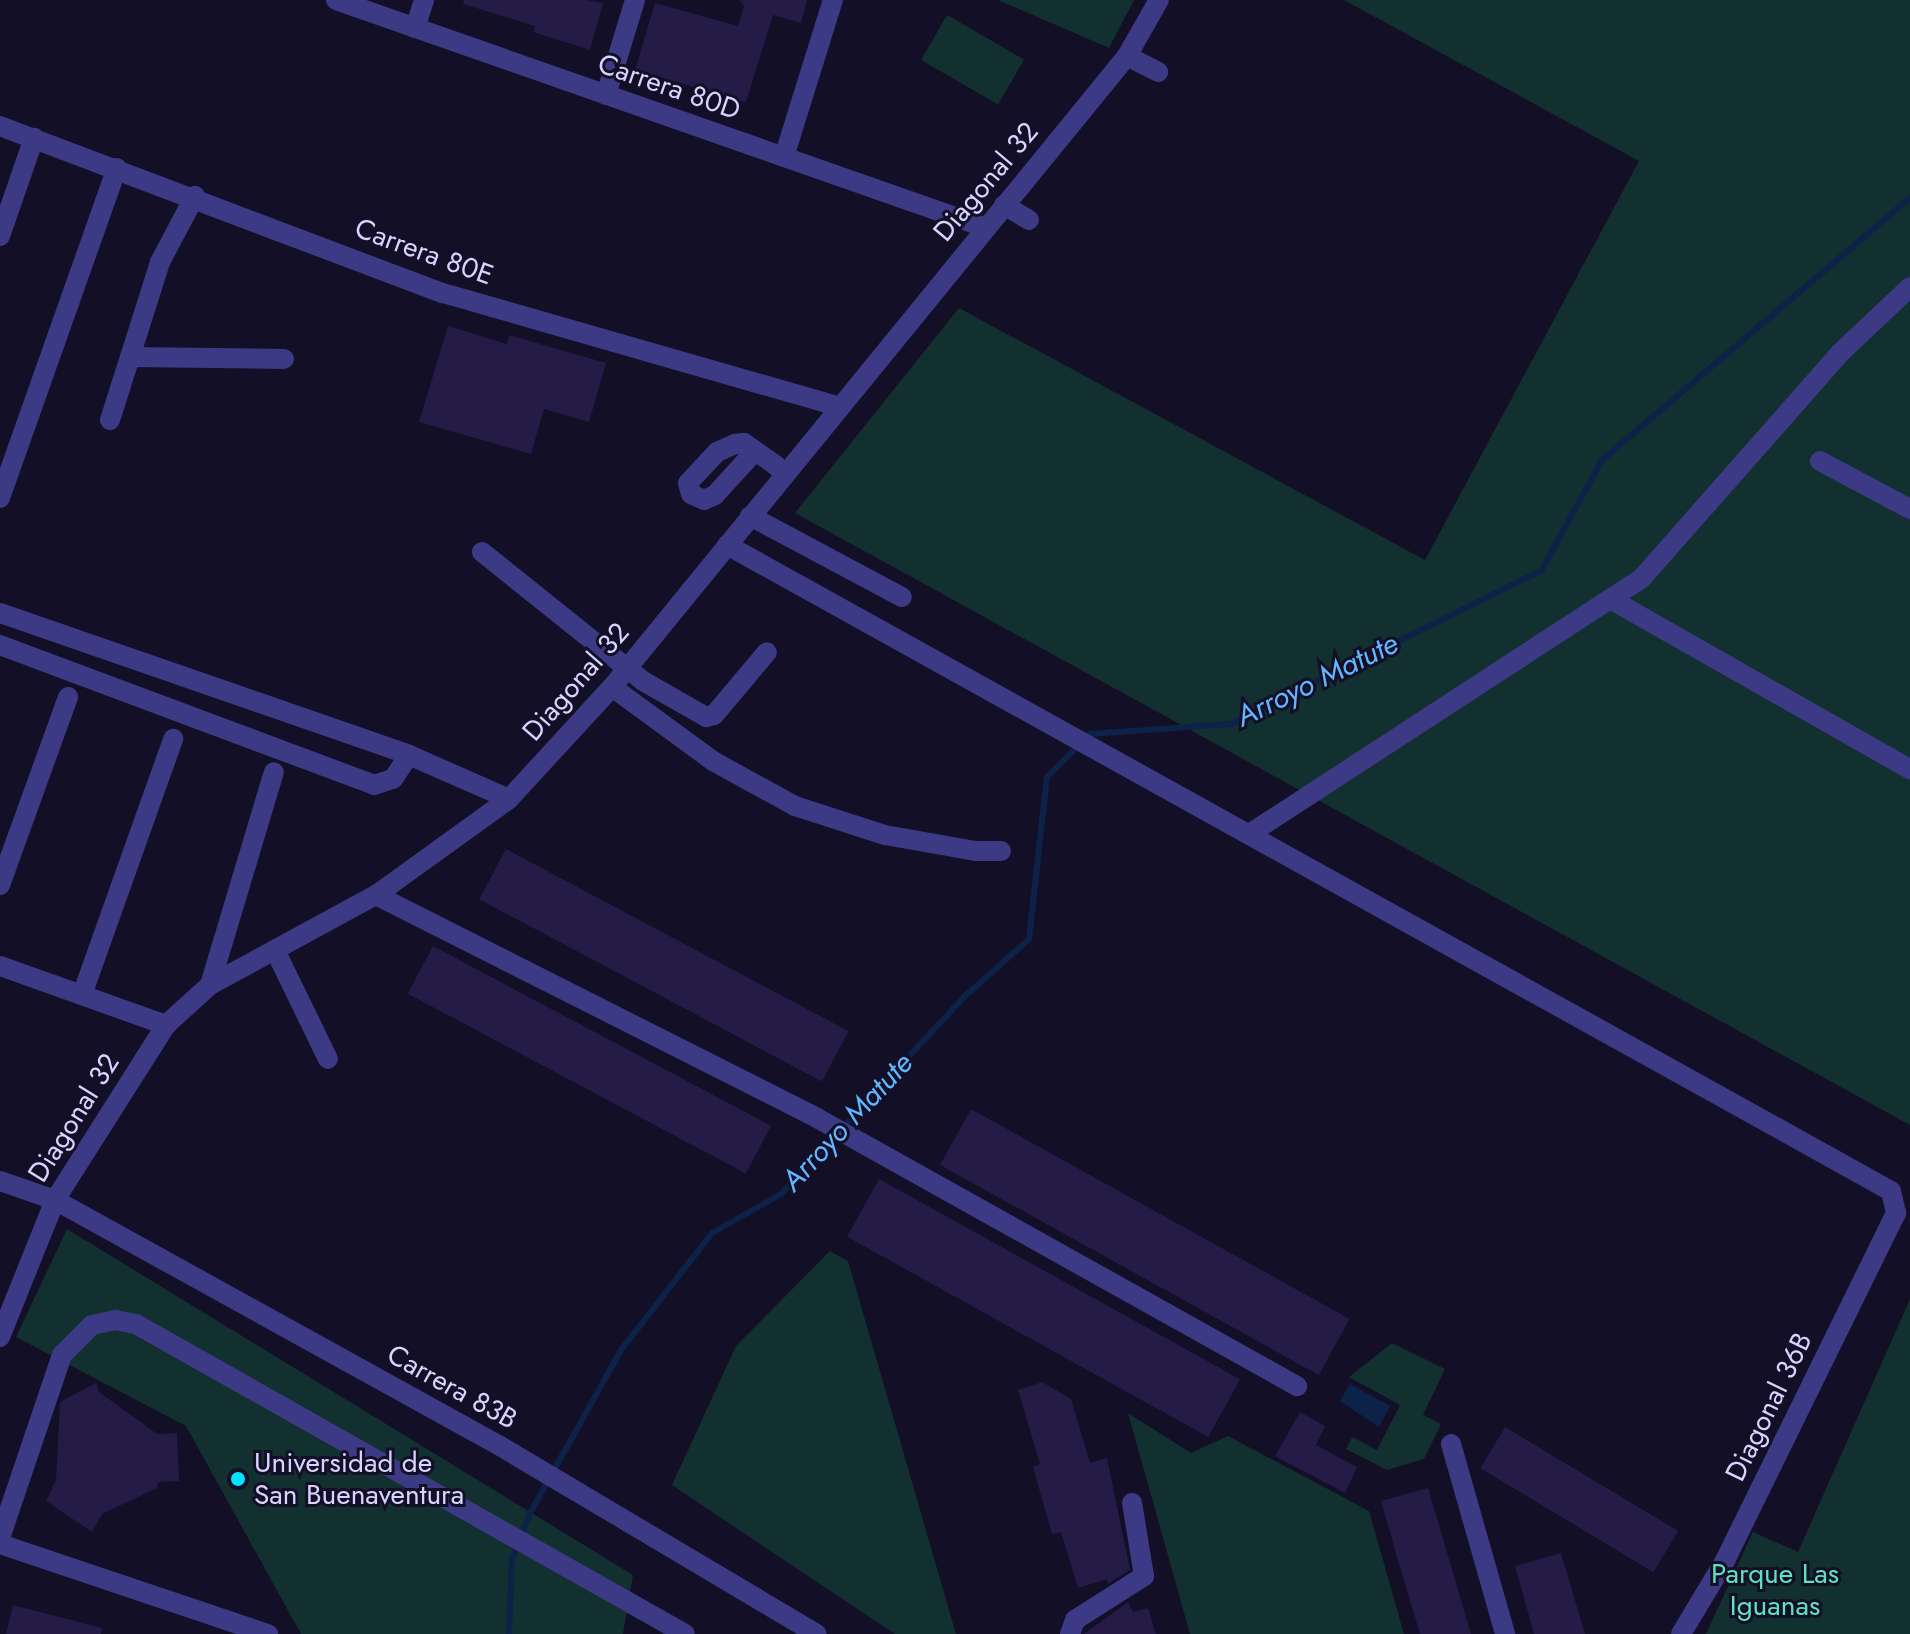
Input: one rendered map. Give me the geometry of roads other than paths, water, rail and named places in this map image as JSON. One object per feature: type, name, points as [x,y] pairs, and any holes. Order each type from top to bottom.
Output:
[{"type":"street","name":"Carrera 80D","points":[[336,0],[984,227]]},
{"type":"street","points":[[415,28],[424,0]]},
{"type":"street","points":[[606,95],[635,0]]},
{"type":"street","points":[[784,157],[833,0]]},
{"type":"street","name":"Diagonal 32","points":[[0,1337],[3,1313],[55,1200],[166,1025],[210,985],[376,895],[509,799],[612,687],[837,406],[1127,56],[1159,0]]},
{"type":"street","points":[[1127,56],[1158,72]]},
{"type":"street","name":"Carrera 80E","points":[[0,126],[195,196],[443,293],[837,406]]},
{"type":"street","points":[[0,236],[34,138]]},
{"type":"street","points":[[0,498],[117,168]]},
{"type":"street","points":[[110,420],[160,262],[195,196]]},
{"type":"street","points":[[1004,205],[1029,220]]},
{"type":"street","points":[[727,545],[1251,833],[1641,579],[1840,353],[1910,287]]},
{"type":"street","points":[[130,357],[284,359]]},
{"type":"street","points":[[755,451],[785,473]]},
{"type":"street","points":[[1820,461],[1910,509]]},
{"type":"street","points":[[750,516],[902,597]]},
{"type":"street","points":[[482,552],[629,666],[643,681],[706,717],[714,715],[767,652]]},
{"type":"street","points":[[1612,600],[1910,769]]},
{"type":"street","points":[[0,613],[409,755],[509,799]]},
{"type":"street","points":[[0,645],[374,785],[393,779],[409,755]]},
{"type":"street","points":[[612,687],[713,761],[795,806],[885,835],[976,851],[1001,851]]},
{"type":"street","points":[[0,885],[68,697]]},
{"type":"street","points":[[82,995],[173,739]]},
{"type":"street","points":[[210,985],[274,772]]},
{"type":"street","name":"Diagonal 36B","points":[[1251,833],[1883,1183],[1897,1201],[1726,1559],[1681,1634]]},
{"type":"street","points":[[376,895],[817,1118],[1297,1386]]},
{"type":"street","points":[[275,950],[328,1059]]},
{"type":"street","points":[[0,966],[166,1025]]},
{"type":"street","name":"Carrera 83B","points":[[0,1181],[55,1200],[500,1446],[816,1634]]},
{"type":"street","points":[[268,1634],[172,1605],[0,1541],[62,1355],[92,1325],[115,1320],[136,1324],[563,1562],[685,1634]]},
{"type":"street","points":[[1451,1444],[1505,1634]]},
{"type":"street","points":[[1070,1634],[1075,1620],[1144,1576],[1132,1503]]},
{"type":"water","points":[[1350,1384],[1390,1406],[1379,1427],[1340,1401]]},
{"type":"waterway","name":"Arroyo Matute","points":[[509,1634],[512,1559],[530,1513],[621,1350],[712,1233],[781,1194],[964,997],[1029,939],[1047,777],[1090,734],[1231,724],[1541,571],[1602,460],[1910,198]]},
{"type":"place","name":"Universidad de San Buenaventura","points":[[238,1479]]},
{"type":"park label","name":"Parque Las Iguanas","points":[[1775,1590]]}]
